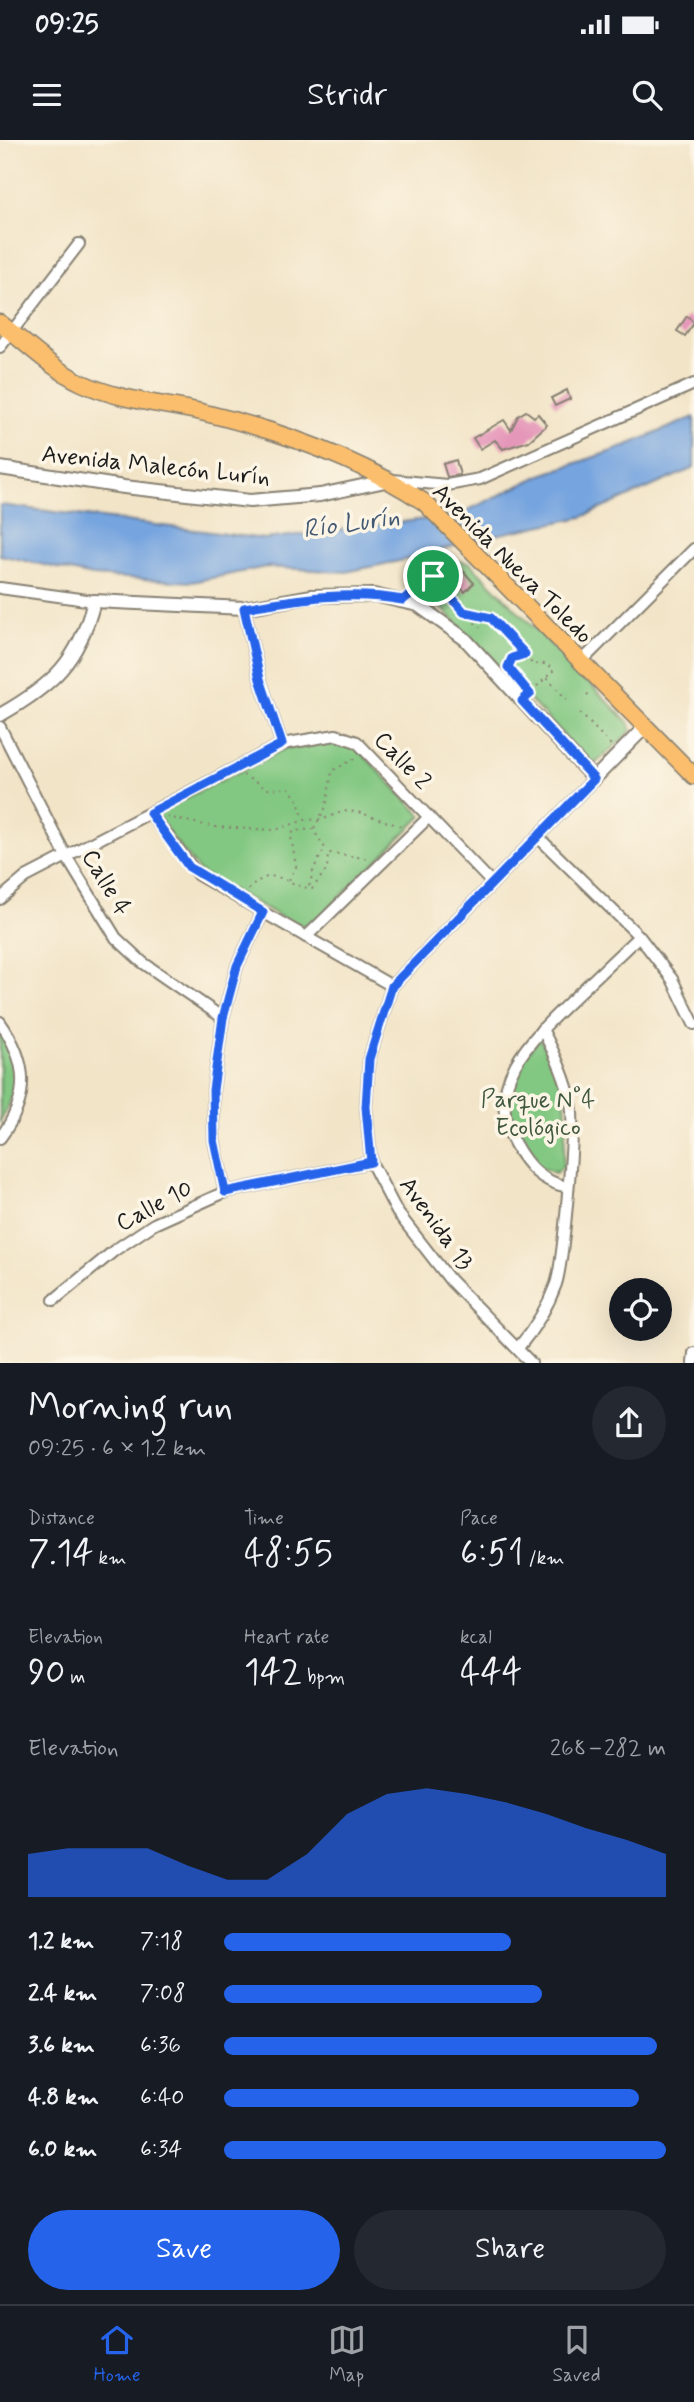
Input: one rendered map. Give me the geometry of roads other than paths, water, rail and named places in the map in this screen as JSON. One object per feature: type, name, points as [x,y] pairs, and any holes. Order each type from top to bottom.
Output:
[{"type":"main road","name":"Avenida Nueva Toledo","points":[[6,327],[80,382],[112,395],[200,412],[260,428],[390,480],[424,502],[694,776]]},
{"type":"street","points":[[0,347],[6,327],[79,244]]},
{"type":"street","points":[[390,480],[447,485],[480,479],[694,384]]},
{"type":"street","name":"Avenida Malecón Lurín","points":[[0,468],[124,487],[250,502],[320,495],[390,480]]},
{"type":"street","points":[[581,662],[694,549]]},
{"type":"street","points":[[685,558],[694,568]]},
{"type":"street","points":[[0,589],[94,601],[244,608],[312,596],[374,595],[403,600],[440,618],[465,639],[594,779]]},
{"type":"street","points":[[0,715],[42,689],[66,667],[88,627],[94,601]]},
{"type":"street","points":[[244,608],[260,679],[282,744]]},
{"type":"street","name":"Avenida 13","points":[[531,1363],[435,1261],[397,1212],[371,1162],[366,1107],[369,1059],[392,986],[646,726]]},
{"type":"street","name":"Calle 4","points":[[0,727],[66,856],[116,937],[142,962],[223,1018]]},
{"type":"street","name":"Calle 2","points":[[0,899],[14,885],[66,856],[282,744],[336,735],[357,742],[492,883]]},
{"type":"street","points":[[150,813],[189,867],[392,986]]},
{"type":"street","points":[[306,937],[429,817]]},
{"type":"street","points":[[538,837],[639,936],[672,979],[694,1024]]},
{"type":"street","points":[[225,1192],[214,1140],[213,1090],[223,1018],[237,966],[263,912]]},
{"type":"street","points":[[567,1187],[551,1183],[528,1166],[512,1138],[503,1108],[504,1093],[516,1061],[542,1028],[639,936]]},
{"type":"street","points":[[0,1022],[16,1045],[23,1069],[22,1092],[14,1116],[0,1138]]},
{"type":"street","points":[[518,1348],[536,1328],[557,1281],[567,1187],[572,1106],[564,1076],[542,1028]]},
{"type":"street","name":"Calle 10","points":[[54,1300],[115,1250],[154,1224],[225,1192],[371,1162]]},
{"type":"street","points":[[693,1363],[694,1353]]},
{"type":"water","points":[[694,417],[694,468],[582,517],[486,537],[409,559],[346,572],[266,567],[192,582],[92,576],[0,555],[0,505],[265,539],[458,515],[541,475],[618,449]]},
{"type":"water label","name":"Río Lurín","points":[[351,522]]},
{"type":"park label","name":"Parque N°4 Ecológico","points":[[538,1113]]}]
